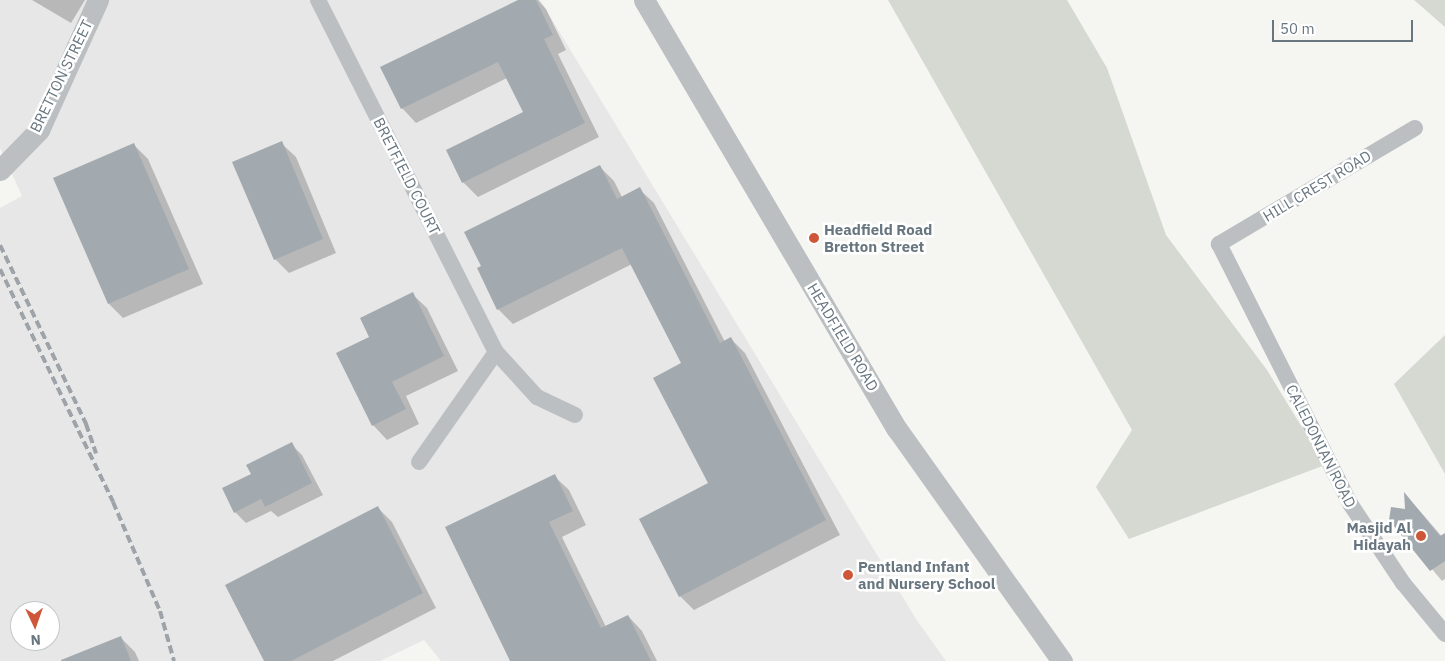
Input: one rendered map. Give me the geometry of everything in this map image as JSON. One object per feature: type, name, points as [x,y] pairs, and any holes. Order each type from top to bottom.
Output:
[{"type":"street","name":"BRETTON STREET","points":[[0,170],[39,130],[98,0]]},
{"type":"street","name":"BRETFIELD COURT","points":[[318,0],[496,352],[537,396],[575,415]]},
{"type":"street","name":"HEADFIELD ROAD","points":[[644,0],[897,429],[1062,661]]},
{"type":"street","name":"HILL CREST ROAD","points":[[1219,244],[1415,128]]},
{"type":"street","name":"CALEDONIAN ROAD","points":[[1219,244],[1351,505],[1402,583],[1445,634]]},
{"type":"street","points":[[419,462],[496,352]]},
{"type":"shaded area","points":[[0,0],[540,0],[916,619],[946,661],[441,661],[424,640],[380,661],[0,661],[0,208],[22,196],[0,148]]},
{"type":"shaded area","points":[[888,0],[1067,0],[1107,68],[1166,235],[1267,370],[1325,465],[1129,539],[1096,487],[1132,430]]},
{"type":"shaded area","points":[[1414,0],[1445,0],[1445,27]]},
{"type":"shaded area","points":[[1445,335],[1445,474],[1394,384]]},
{"type":"building","points":[[518,0],[536,0],[553,35],[544,39],[585,123],[462,183],[446,150],[523,112],[498,62],[401,109],[380,67]]},
{"type":"building","points":[[282,141],[323,239],[274,260],[232,162]]},
{"type":"building","points":[[134,143],[189,269],[108,304],[53,178]]},
{"type":"building","points":[[600,165],[617,199],[640,187],[720,343],[731,337],[826,520],[679,597],[639,519],[708,483],[653,378],[681,363],[622,248],[497,310],[477,268],[481,266],[464,232]]},
{"type":"building","points":[[413,292],[444,356],[392,382],[406,409],[372,426],[336,353],[369,337],[360,318]]},
{"type":"building","points":[[292,442],[312,483],[265,507],[261,499],[234,513],[222,488],[251,474],[246,465]]},
{"type":"building","points":[[555,474],[573,511],[549,522],[601,628],[628,615],[651,661],[510,661],[445,527]]},
{"type":"building","name":"Masjid Al Hidayah","points":[[1404,492],[1440,536],[1445,533],[1445,561],[1430,571],[1389,520],[1391,507],[1405,509]]},
{"type":"building","points":[[378,506],[423,593],[291,661],[264,661],[225,585]]},
{"type":"building","points":[[121,636],[131,661],[61,661],[61,660]]},
{"type":"railway","points":[[0,245],[86,424],[96,453]]},
{"type":"railway","points":[[0,269],[113,502],[160,611],[174,661]]},
{"type":"place","name":"Headfield Road Bretton Street","points":[[814,238]]},
{"type":"place","name":"Masjid Al Hidayah","points":[[1421,536]]},
{"type":"place","name":"Pentland Infant and Nursery School","points":[[848,575]]}]
